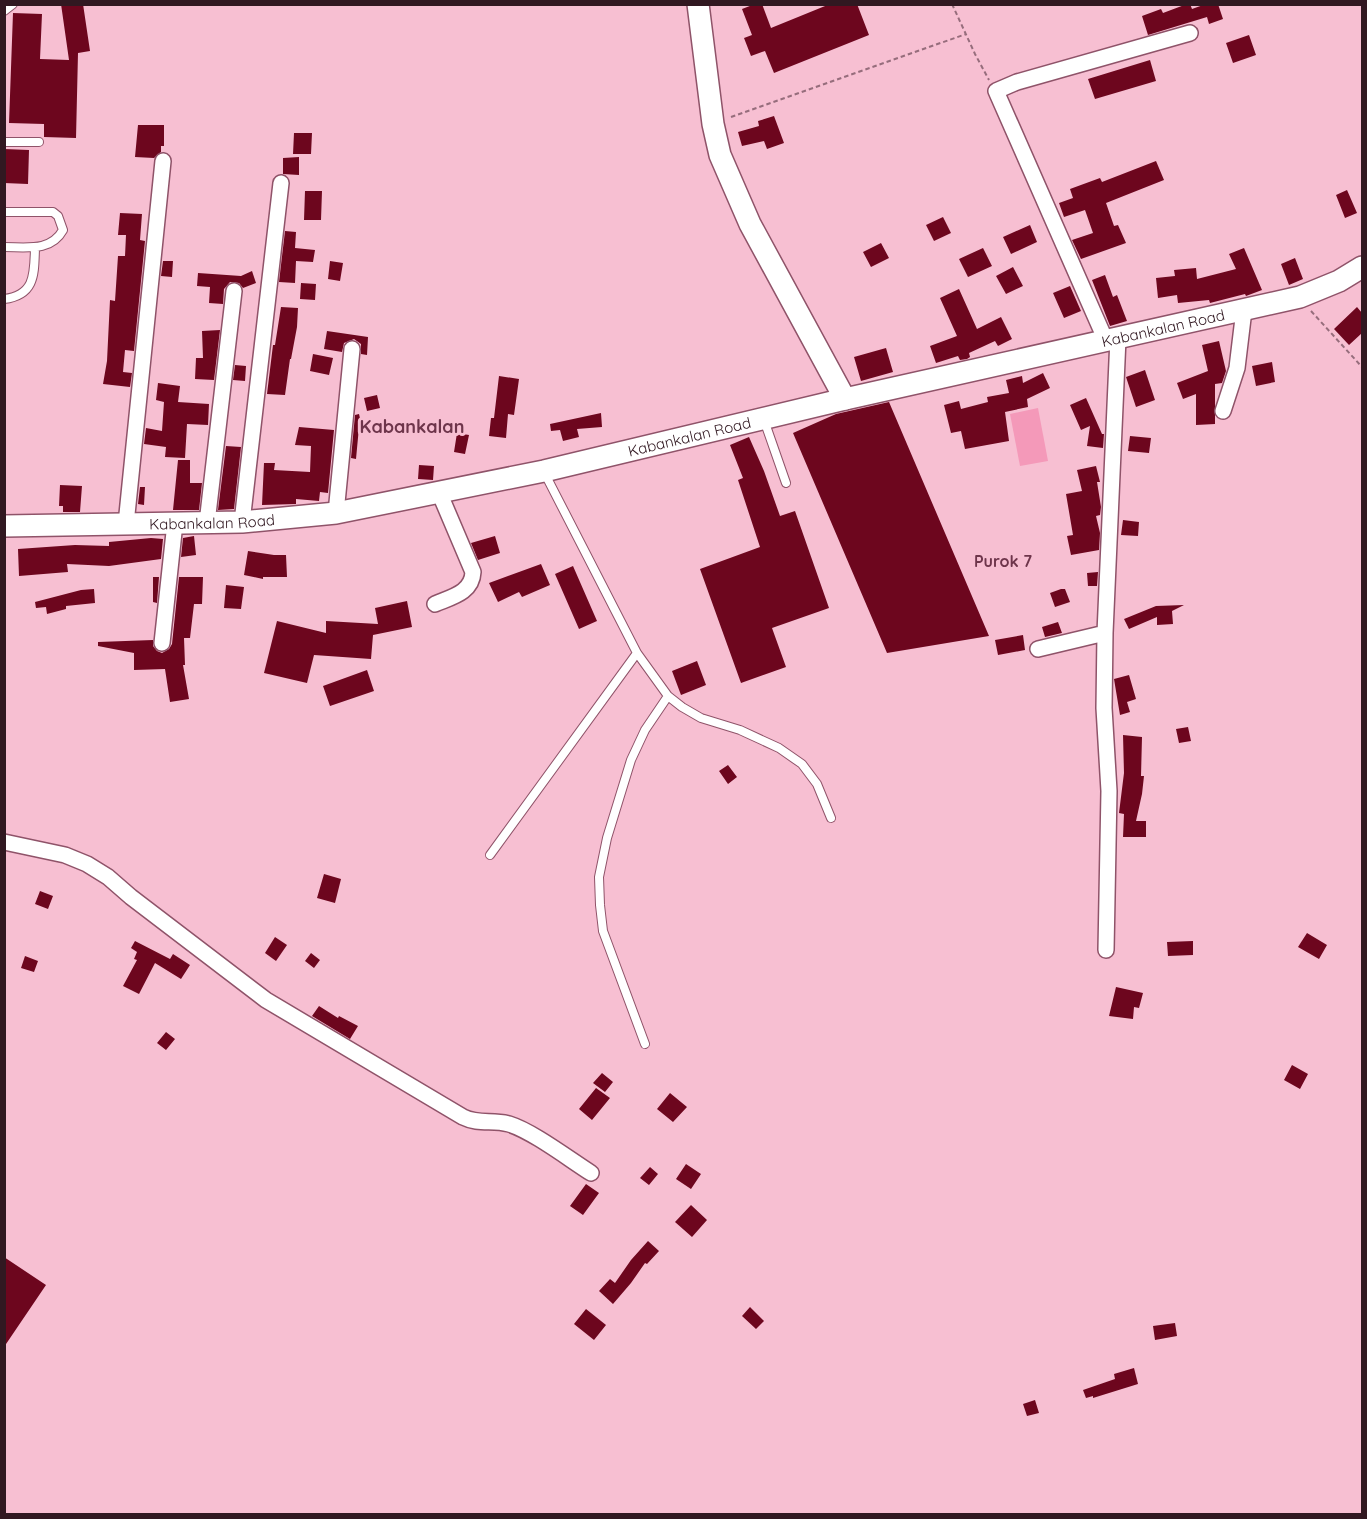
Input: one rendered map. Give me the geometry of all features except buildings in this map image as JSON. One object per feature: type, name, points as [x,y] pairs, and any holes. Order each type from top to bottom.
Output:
[{"type":"street","points":[[699,4],[713,124],[720,155],[750,224],[845,399]]},
{"type":"street","points":[[1106,951],[1109,791],[1104,708],[1112,339],[996,91],[1017,82],[1190,33]]},
{"type":"street","points":[[126,524],[163,161]]},
{"type":"street","points":[[242,522],[281,183]]},
{"type":"street","name":"Kabankalan Road","points":[[4,526],[242,522],[336,513],[544,471],[845,399],[1300,297],[1339,281],[1362,267]]},
{"type":"street","points":[[207,523],[234,291]]},
{"type":"street","points":[[1223,411],[1237,368],[1244,310]]},
{"type":"street","points":[[336,513],[352,349]]},
{"type":"street","points":[[435,604],[460,594],[472,579],[470,566],[439,492]]},
{"type":"street","points":[[162,644],[175,523]]},
{"type":"street","points":[[1038,649],[1105,633]]},
{"type":"street","points":[[4,842],[65,855],[87,864],[108,877],[130,897],[266,1000],[463,1117],[473,1122],[509,1124],[525,1131],[591,1173]]},
{"type":"lane","points":[[4,11],[13,4]]},
{"type":"lane","points":[[4,142],[39,142]]},
{"type":"lane","points":[[4,212],[53,212],[58,216],[63,230],[51,244],[35,248],[4,247]]},
{"type":"lane","points":[[4,299],[12,298],[28,288],[33,280],[35,248]]},
{"type":"lane","points":[[763,418],[786,483]]},
{"type":"lane","points":[[544,471],[636,653],[668,696],[701,718],[740,730],[779,748],[802,764],[817,783],[831,818]]},
{"type":"lane","points":[[490,855],[636,653]]},
{"type":"lane","points":[[645,1044],[603,931],[599,878],[607,838],[631,760],[645,730],[668,696]]},
{"type":"path","points":[[952,4],[996,91]]},
{"type":"path","points":[[713,124],[966,34]]},
{"type":"path","points":[[1300,297],[1324,327],[1362,367]]},
{"type":"shaded area","points":[[1038,408],[1048,461],[1020,466],[1010,414]]},
{"type":"district","name":"Kabankalan","points":[[412,426]]},
{"type":"district","name":"Purok 7","points":[[1003,561]]}]
